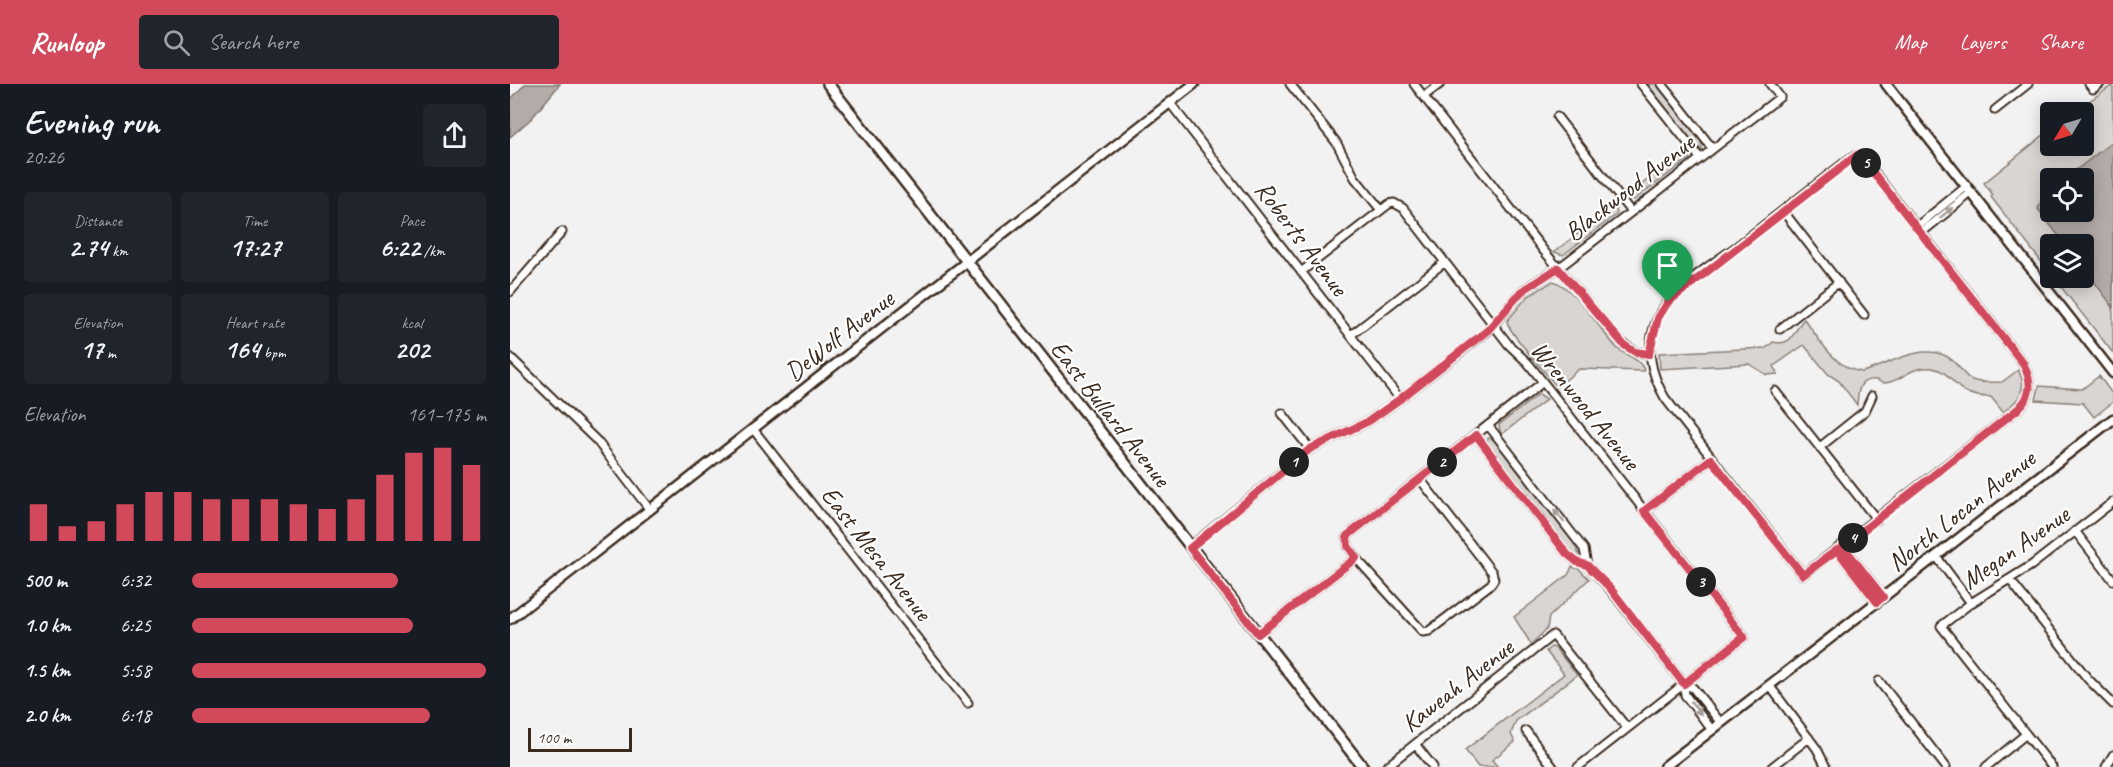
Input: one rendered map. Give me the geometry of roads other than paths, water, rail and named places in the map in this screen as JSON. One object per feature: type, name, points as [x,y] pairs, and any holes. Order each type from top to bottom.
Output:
[{"type":"main road","name":"East Bullard Avenue","points":[[828,84],[1363,767]]},
{"type":"street","name":"DeWolf Avenue","points":[[510,619],[1194,84]]},
{"type":"street","points":[[1290,84],[1336,142],[1355,178],[1381,210],[1301,273]]},
{"type":"street","points":[[1414,84],[1558,268],[1624,345],[1635,352],[1649,354]]},
{"type":"street","points":[[1424,96],[1440,84]]},
{"type":"street","points":[[1641,84],[1700,158]]},
{"type":"street","points":[[1662,84],[1712,148]]},
{"type":"street","name":"Blackwood Avenue","points":[[1190,548],[1310,449],[1369,421],[1400,399],[1493,324],[1522,291],[1558,268],[1780,97],[1770,84]]},
{"type":"street","points":[[1887,84],[2113,373]]},
{"type":"street","points":[[1995,110],[2028,84]]},
{"type":"street","points":[[2091,87],[2100,84]]},
{"type":"street","name":"Roberts Avenue","points":[[1170,102],[1400,399]]},
{"type":"street","points":[[1557,117],[1631,212]]},
{"type":"street","points":[[1857,155],[2023,363],[2030,377],[2030,392],[2018,409],[1803,575],[1665,398],[1653,374],[1649,354],[1658,318],[1668,302],[1783,211],[1857,155]]},
{"type":"street","points":[[1918,230],[1969,189]]},
{"type":"street","name":"Wrenwood Avenue","points":[[1381,210],[1394,203],[1403,208],[1744,637],[1684,684]]},
{"type":"street","points":[[1783,211],[1864,315]]},
{"type":"street","points":[[510,292],[562,232]]},
{"type":"street","points":[[1351,335],[1445,262]]},
{"type":"street","points":[[1780,329],[1839,282]]},
{"type":"street","points":[[510,357],[597,441],[650,510]]},
{"type":"street","points":[[1420,479],[1492,572],[1494,579],[1438,624],[1423,632],[1356,558],[1346,540],[1347,536],[1543,382]]},
{"type":"street","points":[[1775,391],[1877,520]]},
{"type":"street","points":[[1820,447],[1865,411],[1872,396]]},
{"type":"street","points":[[1282,413],[1310,449]]},
{"type":"street","name":"North Locan Avenue","points":[[1664,767],[2113,419]]},
{"type":"street","points":[[1488,425],[1584,549],[1587,565]]},
{"type":"street","name":"East Mesa Avenue","points":[[753,429],[968,703]]},
{"type":"street","points":[[1476,435],[1567,554],[1577,562],[1587,565],[1610,588],[1684,684],[1694,688],[1720,723]]},
{"type":"street","points":[[1644,511],[1711,459]]},
{"type":"street","name":"Megan Avenue","points":[[2026,734],[1941,627],[1971,603],[2010,580],[2113,502]]},
{"type":"street","points":[[2075,531],[2113,580]]},
{"type":"street","points":[[1840,548],[1880,599]]},
{"type":"street","points":[[1936,556],[1971,603]]},
{"type":"street","points":[[1258,634],[1356,558]]},
{"type":"street","points":[[2010,580],[2088,679],[2113,704]]},
{"type":"street","name":"Kaweah Avenue","points":[[1386,767],[1553,635],[1627,728]]},
{"type":"street","points":[[1879,681],[1946,767]]},
{"type":"street","points":[[1578,767],[1684,684]]},
{"type":"street","points":[[1684,684],[1685,694],[1712,729]]},
{"type":"street","points":[[1768,685],[1809,738],[1826,767]]},
{"type":"street","points":[[1526,731],[1553,767]]},
{"type":"street","points":[[1986,767],[2026,734],[2052,767]]},
{"type":"street","points":[[1772,767],[1809,738]]},
{"type":"street","points":[[1415,744],[1433,767]]},
{"type":"street","points":[[2106,767],[2113,756]]}]
